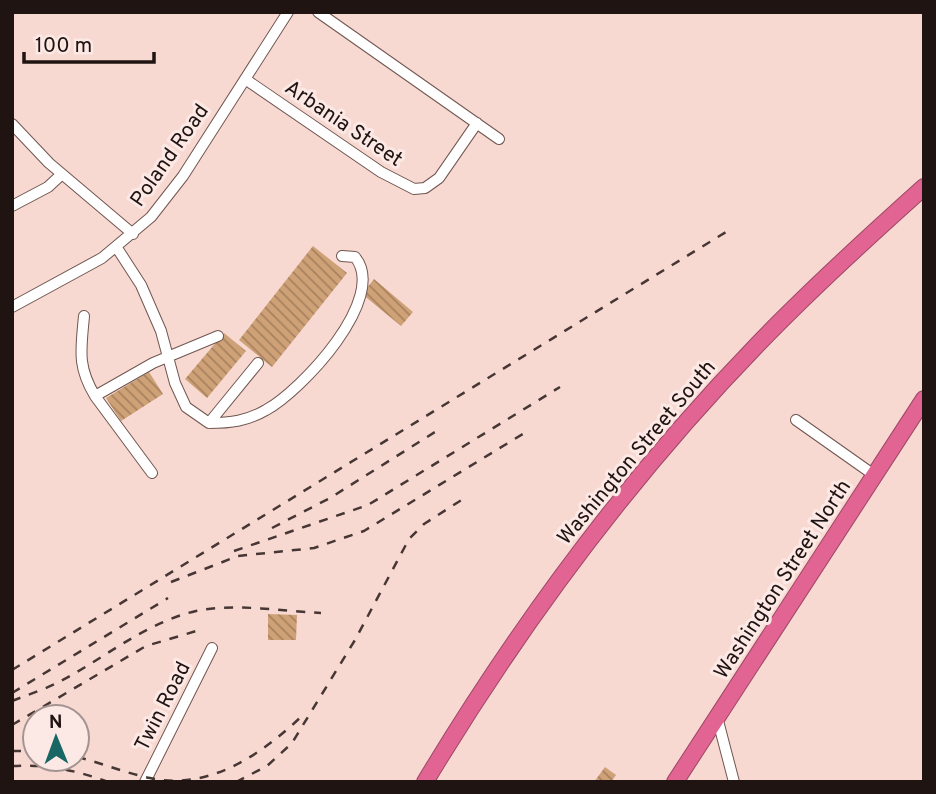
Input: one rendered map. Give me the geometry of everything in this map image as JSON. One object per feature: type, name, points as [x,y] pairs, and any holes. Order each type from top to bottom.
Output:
[{"type":"highway","name":"Washington Street South","points":[[425,782],[526,625],[638,478],[758,344],[924,187]]},
{"type":"highway","name":"Washington Street North","points":[[675,782],[924,399]]},
{"type":"street","name":"Poland Road","points":[[12,307],[85,269],[117,248],[167,198],[288,12]]},
{"type":"street","points":[[318,12],[499,139]]},
{"type":"street","name":"Arbania Street","points":[[245,79],[392,179],[414,189],[436,182],[477,123]]},
{"type":"street","points":[[12,124],[62,174],[133,234]]},
{"type":"street","points":[[12,206],[48,187],[62,174]]},
{"type":"street","points":[[117,248],[141,285],[161,331],[186,408],[209,423],[236,423],[267,410],[316,370],[355,311],[364,287],[362,266],[355,257],[342,256]]},
{"type":"street","points":[[84,316],[80,357],[83,377],[152,473]]},
{"type":"street","points":[[95,396],[168,357],[218,336]]},
{"type":"street","points":[[209,423],[258,363]]},
{"type":"street","points":[[796,419],[874,475]]},
{"type":"street","name":"Twin Road","points":[[145,782],[212,648]]},
{"type":"street","points":[[717,717],[734,782]]},
{"type":"building","points":[[313,246],[347,273],[272,367],[239,340]]},
{"type":"building","points":[[374,279],[413,312],[401,326],[362,294]]},
{"type":"building","points":[[224,333],[246,351],[207,398],[185,379]]},
{"type":"building","points":[[149,372],[163,394],[121,421],[106,398]]},
{"type":"building","points":[[268,614],[297,615],[296,640],[268,640]]},
{"type":"building","points":[[605,767],[616,775],[611,782],[594,782]]},
{"type":"railway","points":[[12,670],[726,232]]},
{"type":"railway","points":[[234,551],[368,505],[560,387]]},
{"type":"railway","points":[[272,528],[330,498],[435,432]]},
{"type":"railway","points":[[171,582],[238,556],[314,548],[364,531],[526,432]]},
{"type":"railway","points":[[236,782],[267,766],[292,743],[355,640],[409,539],[424,524],[463,499]]},
{"type":"railway","points":[[12,693],[168,598]]},
{"type":"railway","points":[[12,701],[57,683],[159,624],[196,611],[242,608],[321,613]]},
{"type":"railway","points":[[12,725],[146,646],[203,629]]},
{"type":"railway","points":[[91,761],[150,778],[172,781],[193,779],[234,766],[270,743],[303,715]]},
{"type":"railway","points":[[12,751],[21,751]]},
{"type":"railway","points":[[12,766],[61,769],[108,782]]}]
